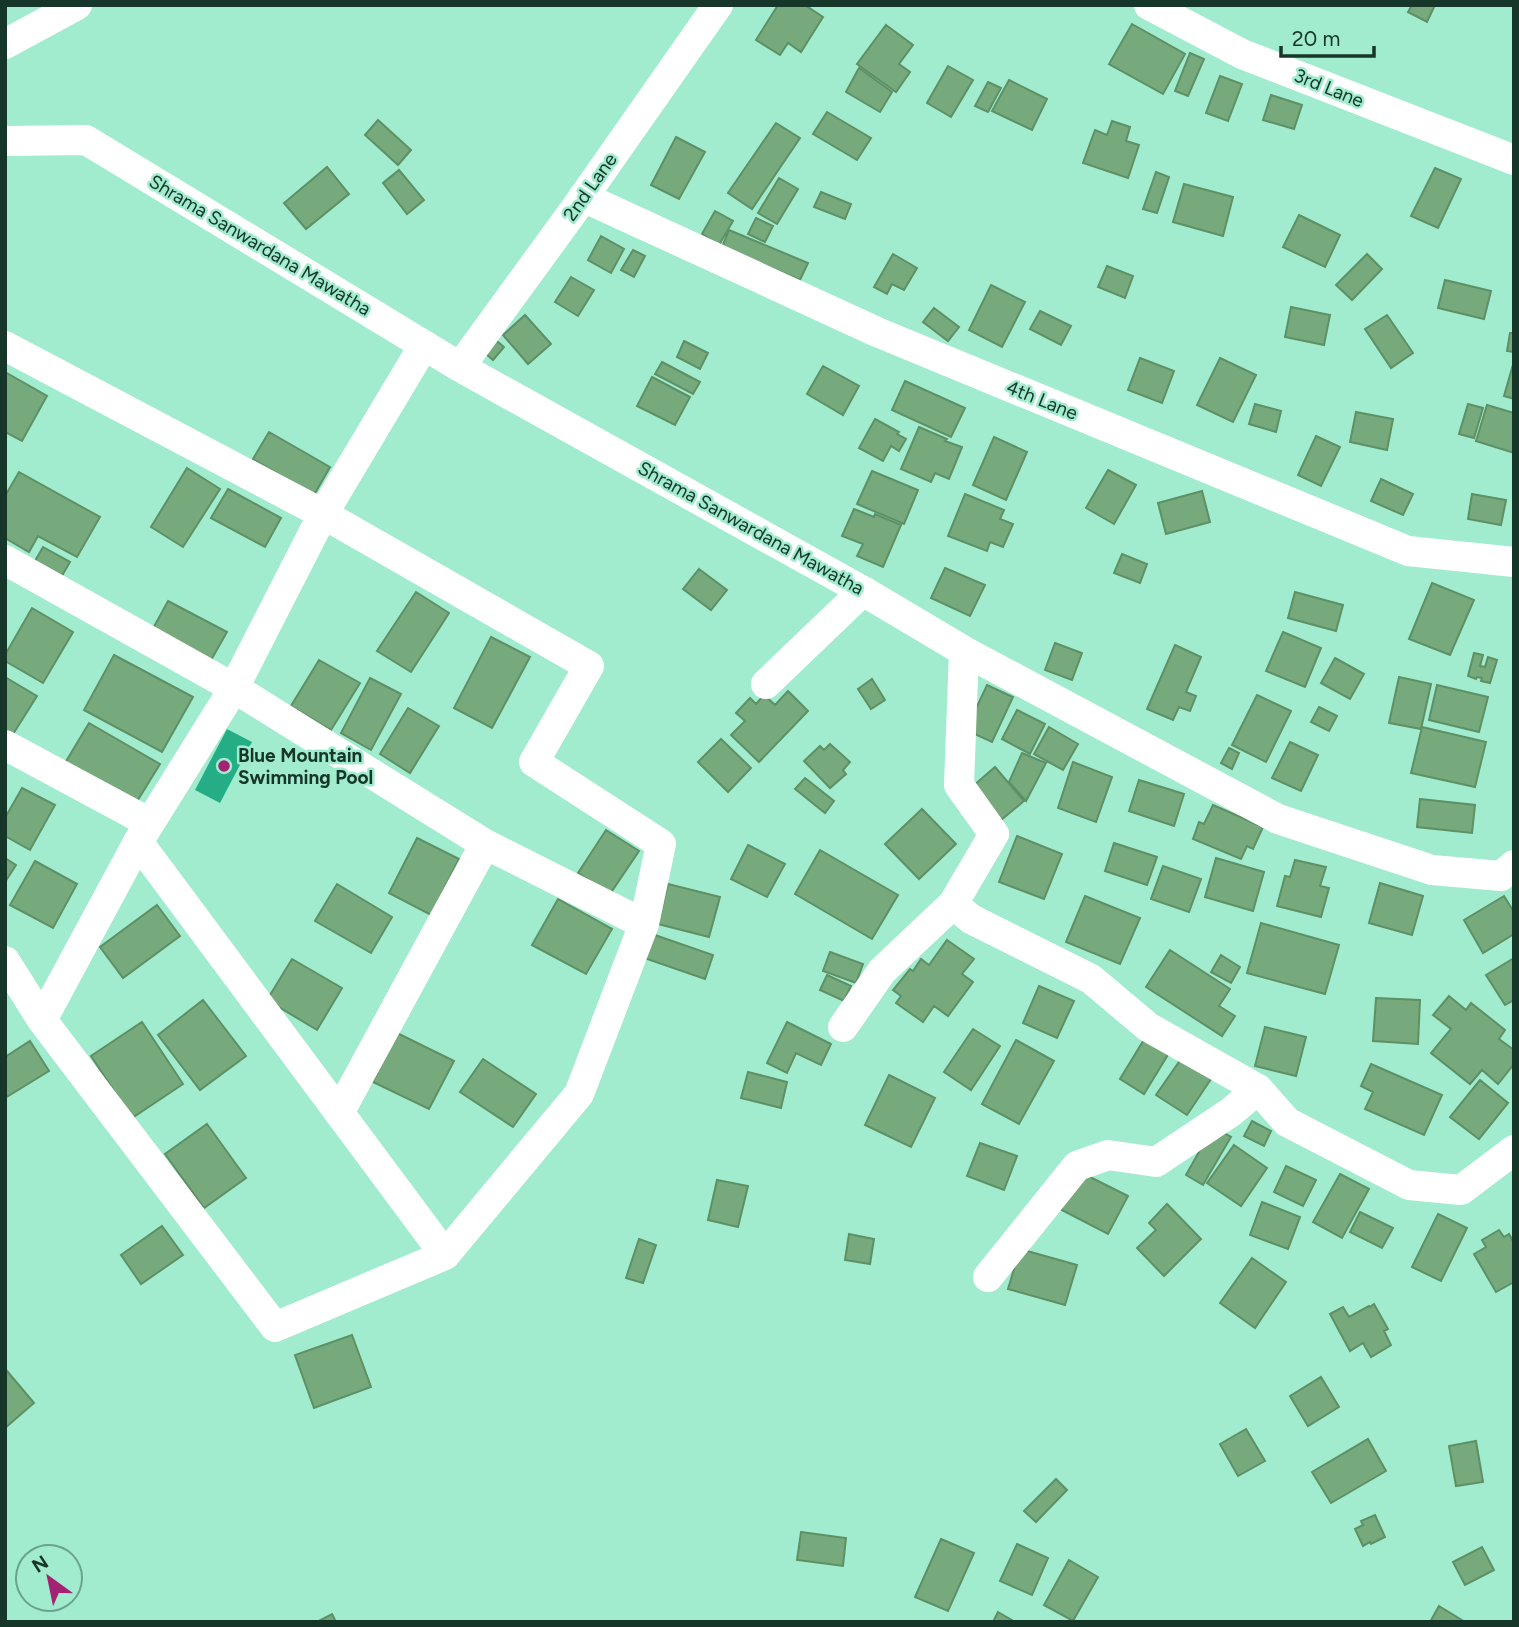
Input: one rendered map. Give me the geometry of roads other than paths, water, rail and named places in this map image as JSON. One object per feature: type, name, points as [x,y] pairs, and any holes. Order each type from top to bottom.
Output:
[{"type":"street","points":[[5,44],[77,5]]},
{"type":"street","name":"2nd Lane","points":[[460,367],[718,5]]},
{"type":"street","name":"3rd Lane","points":[[1149,5],[1242,54],[1514,160]]},
{"type":"street","name":"Shrama Sanwardana Mawatha","points":[[5,141],[86,140],[460,367],[863,591],[964,651],[1278,818],[1432,870],[1501,876],[1514,865]]},
{"type":"street","name":"4th Lane","points":[[583,197],[877,332],[1408,551],[1514,562]]},
{"type":"street","points":[[42,1020],[144,832],[234,688],[323,514],[425,345]]},
{"type":"street","points":[[5,346],[323,514],[589,666],[534,762],[661,844],[645,924],[579,1094],[445,1255],[275,1327],[42,1020],[5,961]]},
{"type":"street","points":[[5,559],[234,688],[485,844],[645,924]]},
{"type":"street","points":[[766,684],[863,591]]},
{"type":"street","points":[[843,1027],[882,971],[953,904],[994,834],[959,785],[964,651]]},
{"type":"street","points":[[5,745],[144,832],[339,1113],[445,1255]]},
{"type":"street","points":[[339,1113],[485,844]]},
{"type":"street","points":[[953,904],[971,919],[1091,979],[1148,1027],[1258,1089],[1287,1122],[1409,1185],[1461,1190],[1514,1150]]},
{"type":"street","points":[[988,1277],[1077,1166],[1108,1155],[1156,1162],[1231,1112],[1258,1089]]},
{"type":"place","name":"Blue Mountain Swimming Pool","points":[[224,766]]}]
